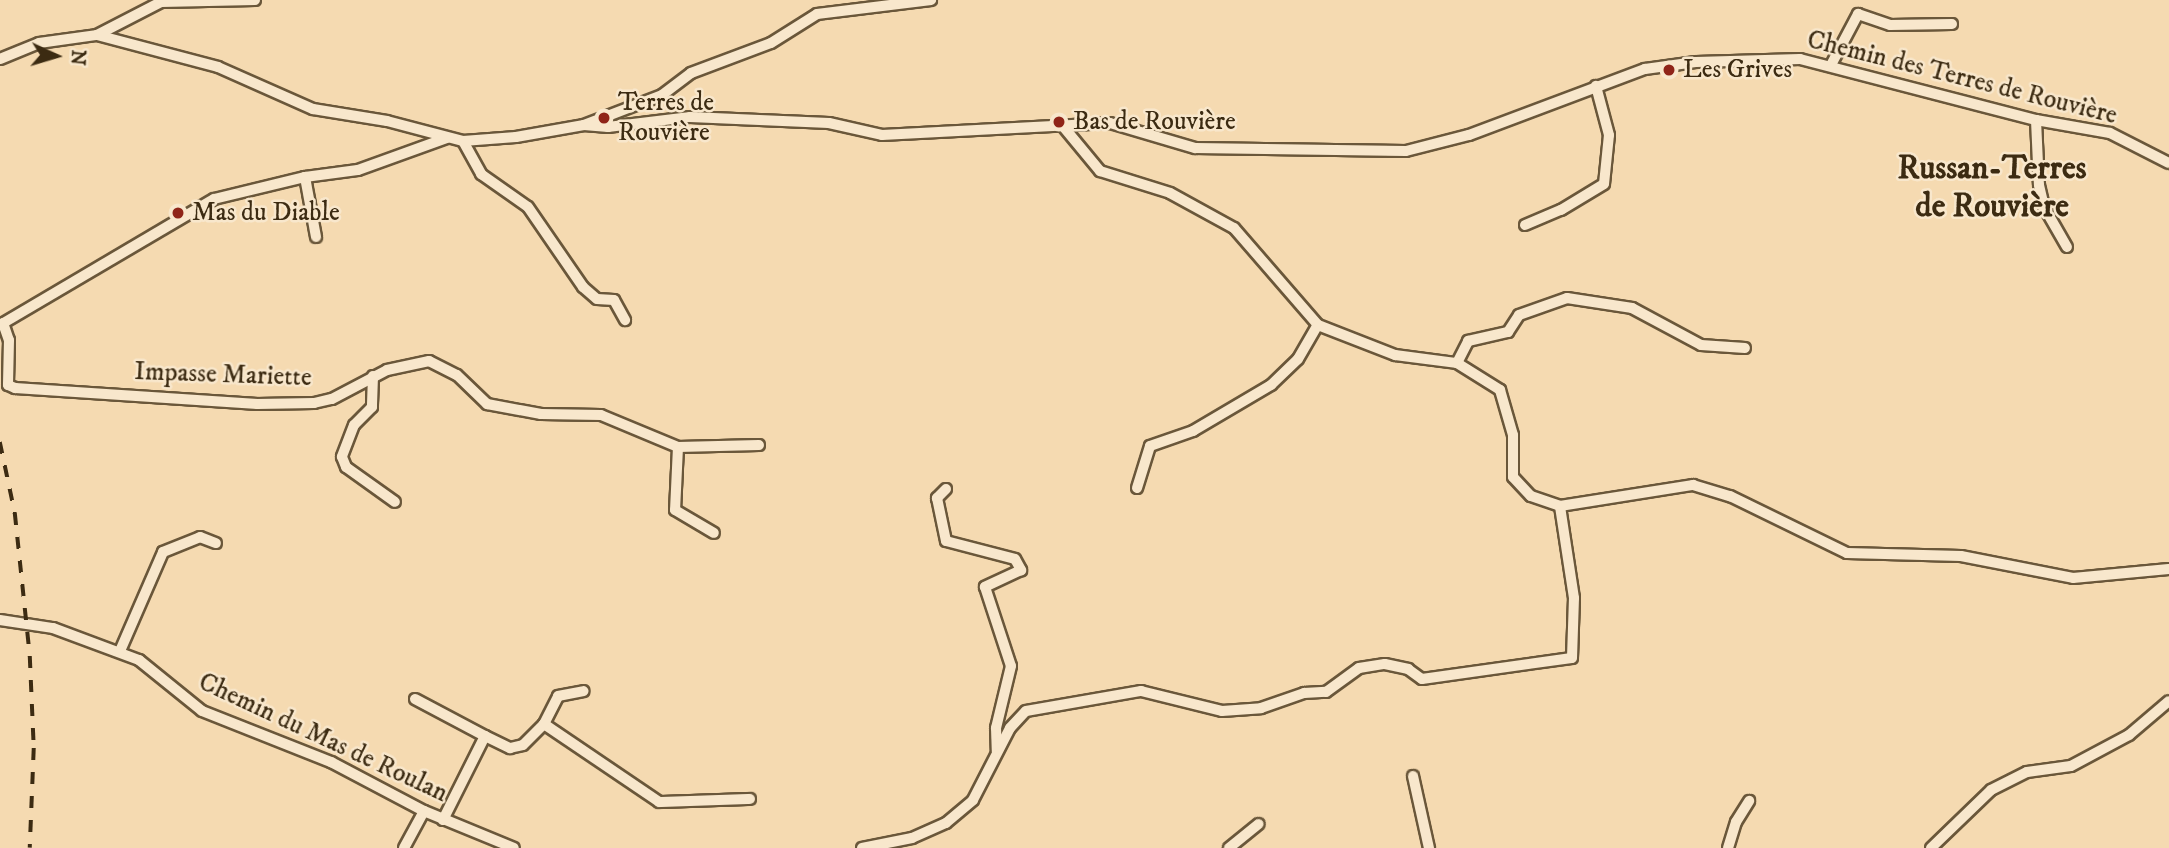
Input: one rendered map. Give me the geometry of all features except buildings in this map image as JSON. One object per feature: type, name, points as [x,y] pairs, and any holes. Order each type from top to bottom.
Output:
[{"type":"street","points":[[0,60],[39,43],[97,35],[161,2],[255,0]]},
{"type":"street","points":[[97,35],[218,67],[313,108],[387,121],[463,141],[516,138],[584,125],[598,116],[662,95],[691,73],[771,43],[817,14],[931,0]]},
{"type":"street","points":[[1831,65],[1858,13],[1889,26],[1952,23]]},
{"type":"street","name":"Chemin des Terres de Rouvière","points":[[584,125],[608,127],[690,117],[829,123],[895,135],[1110,123],[1195,148],[1406,151],[1469,135],[1645,69],[1696,62],[1800,59],[2036,120],[2110,134],[2169,163]]},
{"type":"street","points":[[1525,225],[1561,210],[1604,184],[1609,135],[1595,86]]},
{"type":"street","points":[[2036,120],[2039,185],[2044,207],[2067,247]]},
{"type":"street","points":[[1062,125],[1100,170],[1170,194],[1234,228],[1318,325],[1395,355],[1457,363],[1500,390],[1508,408],[1513,477],[1518,487],[1560,506],[1693,485],[1730,496],[1847,553],[1961,556],[2073,578],[2169,569]]},
{"type":"street","points":[[2,324],[215,199],[305,177],[358,170],[447,138]]},
{"type":"street","points":[[463,141],[481,174],[528,207],[583,287],[597,299],[614,300],[625,320]]},
{"type":"street","points":[[305,177],[316,237]]},
{"type":"street","points":[[1457,363],[1468,341],[1508,332],[1519,315],[1567,298],[1632,308],[1701,345],[1745,348]]},
{"type":"street","name":"Impasse Mariette","points":[[2,324],[9,340],[8,385],[15,388],[257,404],[314,403],[332,399],[373,376],[429,361],[457,375],[487,404],[541,414],[601,415],[678,447],[759,445]]},
{"type":"street","points":[[1137,488],[1150,446],[1193,431],[1271,385],[1298,359],[1318,325]]},
{"type":"street","points":[[373,376],[372,407],[354,425],[342,457],[346,467],[395,502]]},
{"type":"street","points":[[678,447],[675,510],[714,533]]},
{"type":"street","points":[[946,489],[937,498],[946,541],[1015,559],[1021,570],[985,587],[1011,666],[996,728],[998,754]]},
{"type":"street","points":[[862,848],[912,838],[946,823],[973,800],[1010,728],[1026,711],[1118,693],[1155,693],[1223,711],[1261,708],[1304,693],[1326,692],[1359,668],[1385,664],[1408,668],[1422,680],[1572,658],[1574,598],[1560,506]]},
{"type":"street","points":[[120,651],[157,559],[172,545],[200,537],[216,543]]},
{"type":"street","name":"Chemin du Mas de Roulan","points":[[0,620],[53,628],[120,651],[139,660],[202,711],[331,762],[443,820],[514,848]]},
{"type":"street","points":[[415,699],[510,748],[523,745],[544,724],[558,696],[584,691]]},
{"type":"street","points":[[1931,848],[1991,790],[2027,772],[2071,766],[2129,735],[2169,701]]},
{"type":"street","points":[[544,724],[659,802],[750,799]]},
{"type":"street","points":[[443,820],[485,736]]},
{"type":"street","points":[[1413,776],[1429,848]]},
{"type":"street","points":[[1728,848],[1736,822],[1749,800]]},
{"type":"street","points":[[404,848],[424,811]]},
{"type":"street","points":[[1229,848],[1259,824]]},
{"type":"railway","points":[[0,442],[15,513],[30,656],[34,748],[30,848]]},
{"type":"place","name":"Les Grives","points":[[1669,70]]},
{"type":"place","name":"Terres de Rouvière","points":[[604,118]]},
{"type":"place","name":"Bas de Rouvière","points":[[1059,122]]},
{"type":"place","name":"Mas du Diable","points":[[178,213]]},
{"type":"district","name":"Russan-Terres de Rouvière","points":[[1992,188]]}]
